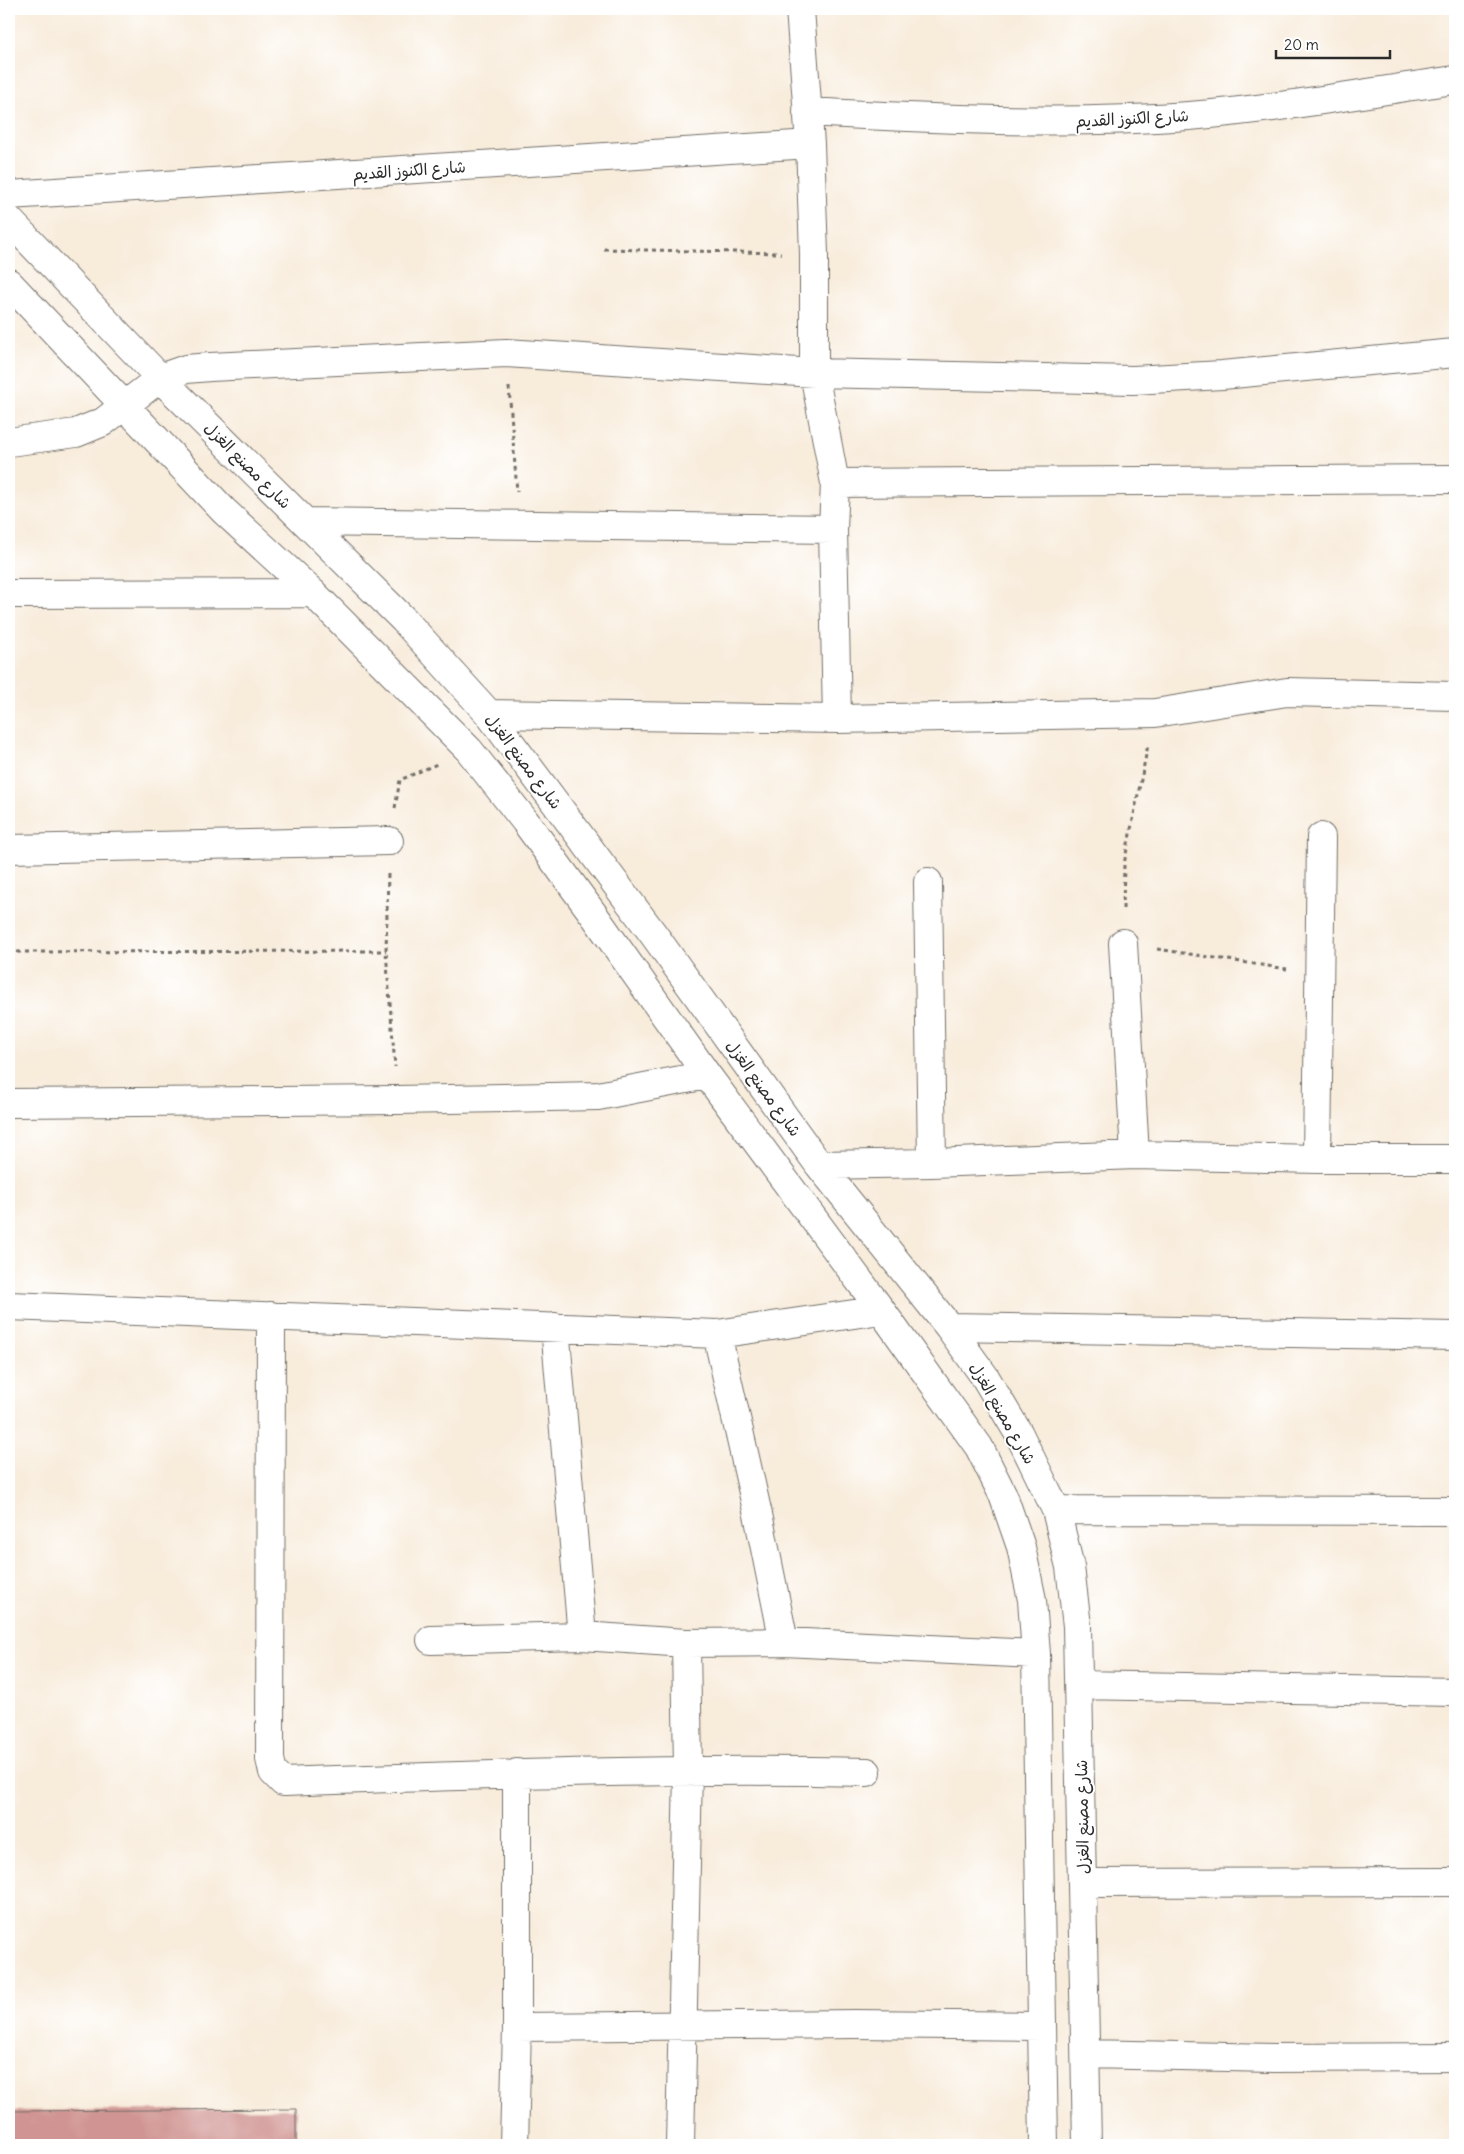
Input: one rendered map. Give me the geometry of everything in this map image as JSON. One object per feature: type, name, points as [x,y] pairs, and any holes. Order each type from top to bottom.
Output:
[{"type":"street","points":[[800,9],[810,144],[814,254],[814,373],[835,483],[833,529],[837,719]]},
{"type":"street","name":"شارع الكنوز القديم","points":[[808,112],[935,119],[1033,120],[1189,116],[1312,101],[1455,80]]},
{"type":"street","name":"شارع الكنوز القديم","points":[[9,196],[810,144]]},
{"type":"street","name":"شارع مصنع الغزل","points":[[9,220],[160,378],[404,620],[489,714],[654,935],[819,1164],[949,1327],[990,1385],[1019,1434],[1056,1510],[1070,1567],[1077,1626],[1087,2145]]},
{"type":"street","points":[[9,283],[224,511],[313,593],[469,750],[526,821],[707,1075],[881,1310],[979,1447],[1003,1496],[1023,1556],[1032,1600],[1036,1654],[1044,2145]]},
{"type":"street","points":[[9,310],[36,310]]},
{"type":"street","points":[[9,442],[76,433],[103,422],[160,378],[186,369],[210,367],[506,354],[814,373],[1133,380],[1222,375],[1455,354]]},
{"type":"street","points":[[835,483],[1455,479]]},
{"type":"street","points":[[305,522],[833,529]]},
{"type":"street","points":[[9,594],[313,593]]},
{"type":"street","points":[[489,714],[837,719],[1154,713],[1287,692],[1455,696]]},
{"type":"street","points":[[1317,1159],[1321,837]]},
{"type":"street","points":[[9,849],[389,841]]},
{"type":"street","points":[[928,882],[932,1163]]},
{"type":"street","points":[[1123,943],[1135,1155]]},
{"type":"street","points":[[9,1103],[397,1100],[598,1096],[707,1075]]},
{"type":"street","points":[[819,1164],[932,1163],[1135,1155],[1317,1159],[1455,1159]]},
{"type":"street","points":[[9,1306],[718,1334],[881,1310]]},
{"type":"street","points":[[271,1316],[270,1759],[273,1772],[283,1782],[688,1770],[867,1772]]},
{"type":"street","points":[[555,1327],[582,1636]]},
{"type":"street","points":[[949,1327],[1455,1336]]},
{"type":"street","points":[[718,1334],[760,1519],[784,1642]]},
{"type":"street","points":[[1056,1510],[1455,1511]]},
{"type":"street","points":[[431,1640],[582,1636],[686,1643],[784,1642],[1036,1654]]},
{"type":"street","points":[[680,2145],[688,1770],[686,1643]]},
{"type":"street","points":[[1079,1685],[1455,1692]]},
{"type":"street","points":[[514,2145],[517,2027],[517,1774]]},
{"type":"street","points":[[1083,1883],[1455,1882]]},
{"type":"street","points":[[517,2027],[684,2024],[1042,2026]]},
{"type":"street","points":[[1086,2054],[1274,2058],[1455,2057]]},
{"type":"path","points":[[604,250],[814,254]]},
{"type":"path","points":[[506,354],[519,526]]},
{"type":"path","points":[[1154,713],[1124,864],[1123,943],[1319,974]]},
{"type":"path","points":[[397,1100],[386,951],[389,841],[400,780],[469,750]]},
{"type":"path","points":[[9,952],[386,951]]},
{"type":"building","points":[[296,2109],[296,2145],[9,2145],[9,2111]]}]
